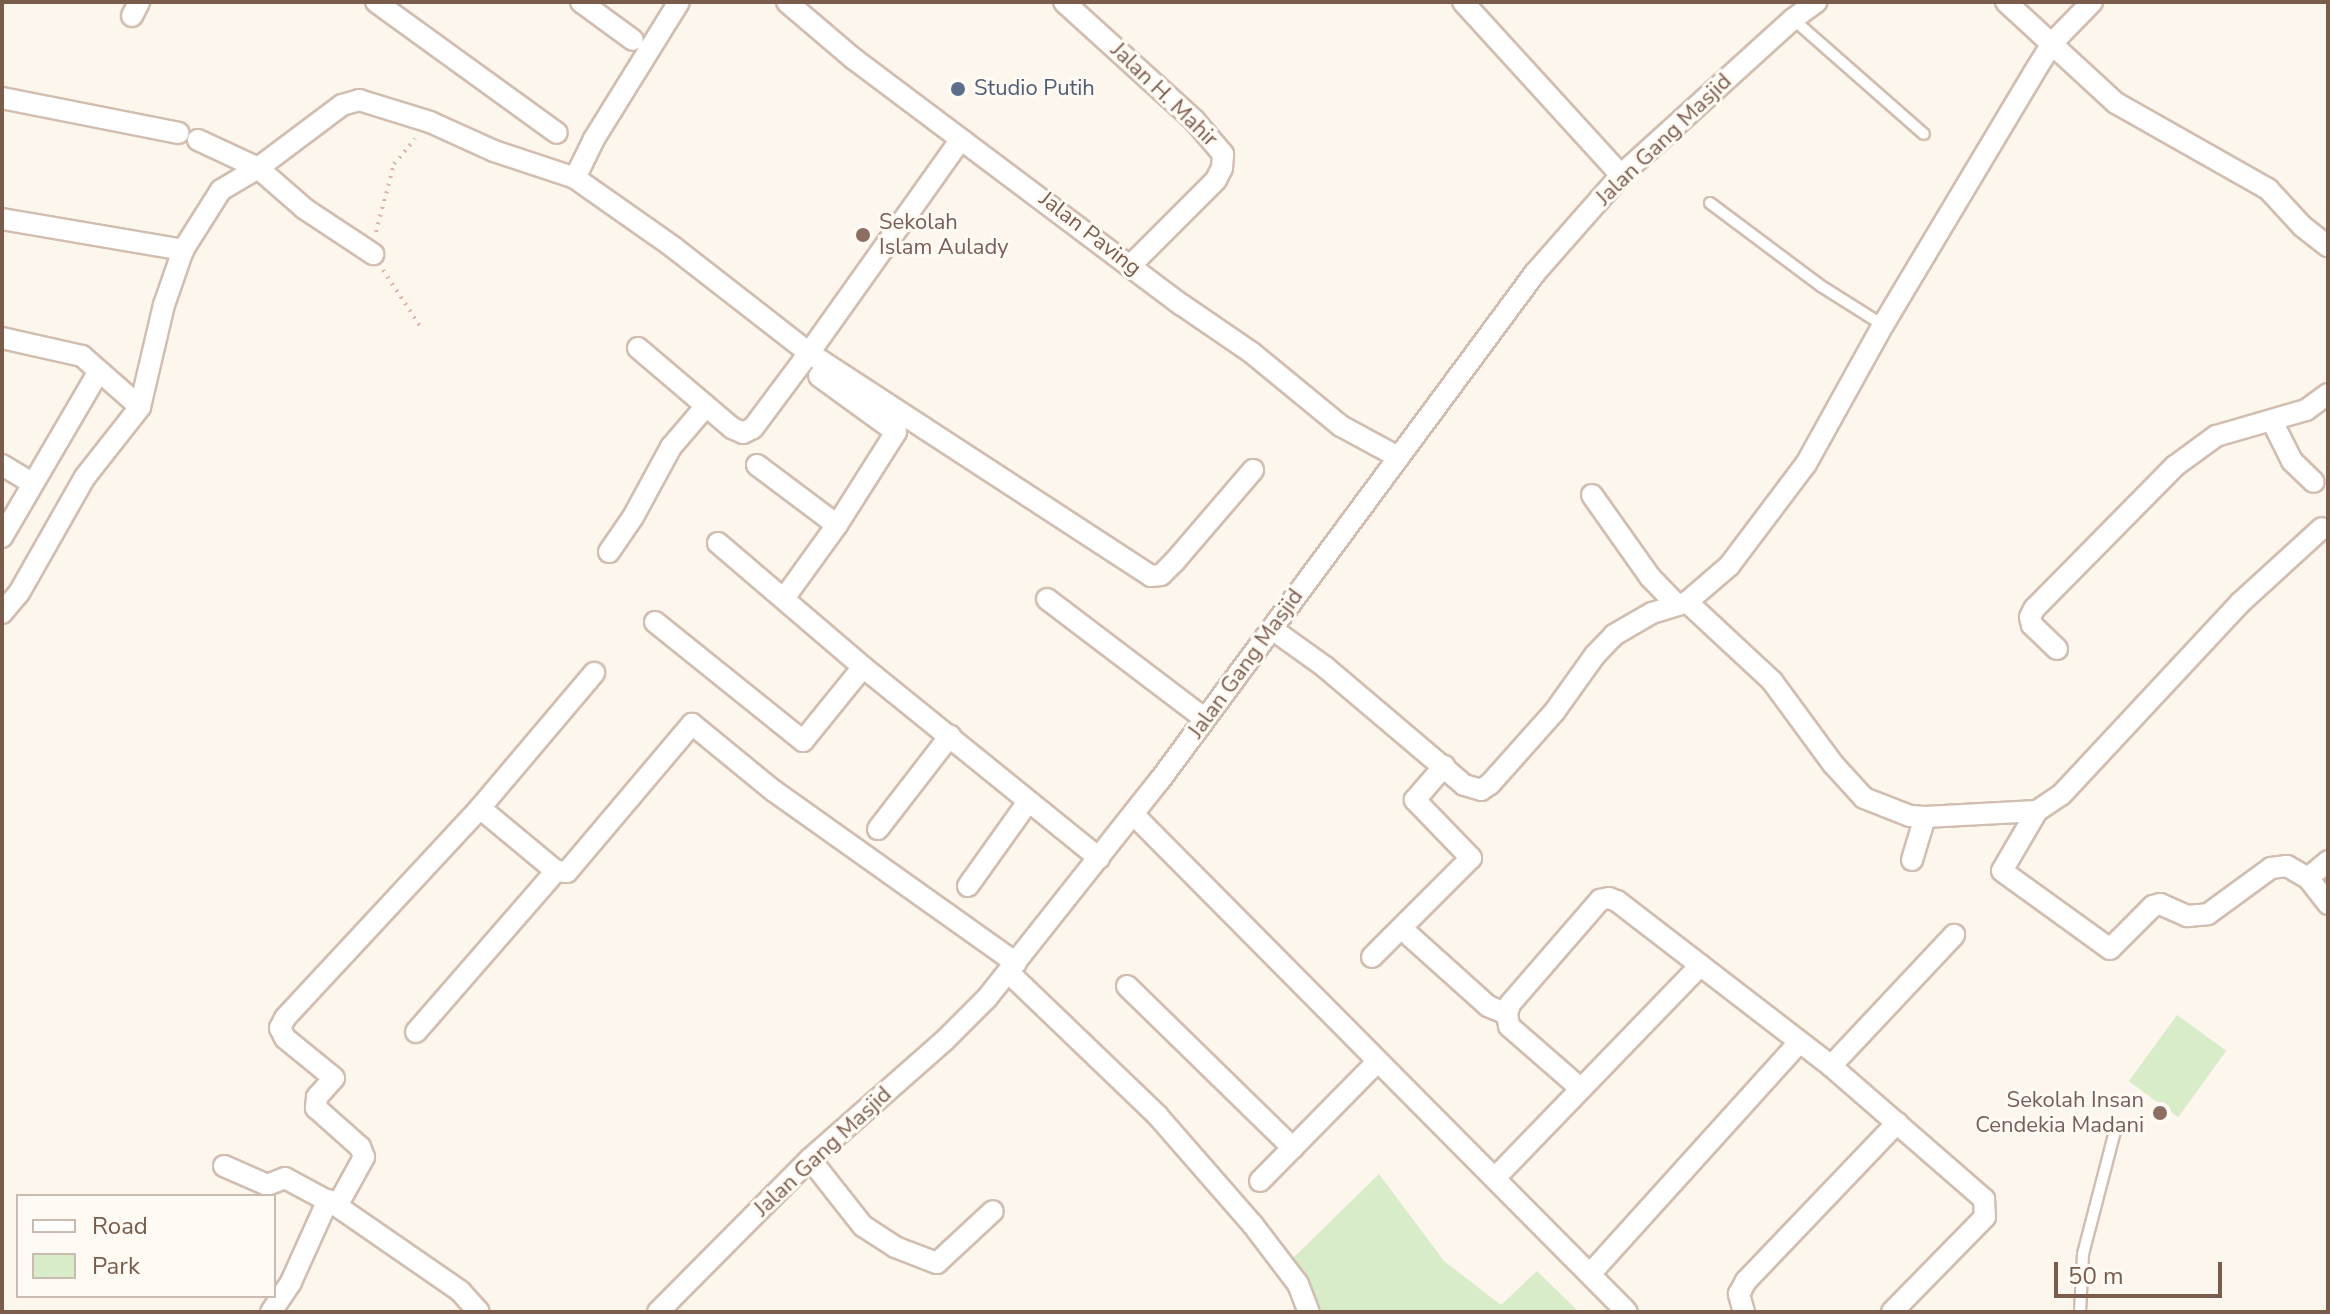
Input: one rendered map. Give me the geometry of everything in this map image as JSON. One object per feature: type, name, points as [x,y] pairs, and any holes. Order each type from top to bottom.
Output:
[{"type":"street","points":[[376,2],[557,133]]},
{"type":"street","points":[[581,2],[633,40]]},
{"type":"street","points":[[575,178],[594,139],[679,2]]},
{"type":"street","name":"Jalan Paving","points":[[787,2],[854,59],[1130,266],[1252,353],[1341,426],[1398,457]]},
{"type":"street","name":"Jalan H. Mahir","points":[[1064,2],[1194,120],[1223,154],[1222,168],[1216,180],[1130,266]]},
{"type":"street","points":[[1463,2],[1621,175]]},
{"type":"street","points":[[2006,2],[2116,103],[2268,189],[2302,226],[2328,246]]},
{"type":"street","points":[[1272,629],[1325,667],[1473,790],[1490,784],[1555,711],[1595,655],[1614,635],[1652,613],[1682,604],[1729,566],[1806,464],[1995,133],[2053,42],[2092,2]]},
{"type":"street","name":"Jalan Gang Masjid","points":[[658,1312],[810,1159],[945,1040],[1012,967],[1205,719],[1535,273],[1621,175],[1798,9]]},
{"type":"street","points":[[2,98],[188,136],[258,168],[305,209],[373,254]]},
{"type":"street","points":[[2,613],[19,593],[85,477],[140,407],[164,305],[183,250],[221,190],[258,168],[342,105],[359,100],[430,122],[494,151],[575,178],[673,247],[809,353],[1151,576],[1161,575],[1175,561],[1253,470]]},
{"type":"street","points":[[638,348],[732,428],[749,432],[961,139]]},
{"type":"street","points":[[2,219],[183,250]]},
{"type":"street","points":[[2,338],[71,352],[99,371],[140,407]]},
{"type":"street","points":[[2,537],[99,371]]},
{"type":"street","points":[[785,597],[837,525],[896,432],[819,376]]},
{"type":"street","points":[[2057,649],[2032,625],[2030,617],[2034,609],[2200,445],[2216,436],[2306,410],[2328,394]]},
{"type":"street","points":[[609,552],[633,517],[671,447],[706,406]]},
{"type":"street","points":[[2272,421],[2292,461],[2314,482]]},
{"type":"street","points":[[2,465],[32,483]]},
{"type":"street","points":[[757,465],[837,525]]},
{"type":"street","points":[[1592,495],[1650,577],[1772,681],[1833,764],[1864,798],[1910,816],[2037,811]]},
{"type":"street","points":[[2322,528],[2240,603],[2061,795],[2037,811],[2002,871],[2110,949],[2153,906],[2160,904],[2187,916],[2208,914],[2271,868],[2287,866],[2308,878],[2328,904]]},
{"type":"street","points":[[718,543],[785,597],[863,667],[1099,858]]},
{"type":"street","points":[[1047,599],[1205,719]]},
{"type":"street","points":[[655,622],[803,741],[863,667]]},
{"type":"street","points":[[271,1312],[291,1282],[333,1203],[364,1157],[360,1147],[316,1108],[317,1097],[334,1078],[285,1038],[280,1028],[285,1018],[480,808],[594,673]]},
{"type":"street","points":[[480,808],[556,871],[567,872],[692,724],[774,791],[1012,967],[1157,1115],[1253,1225],[1298,1284],[1309,1312]]},
{"type":"street","points":[[878,829],[950,736]]},
{"type":"street","points":[[1372,957],[1471,858],[1415,800],[1444,766]]},
{"type":"street","points":[[968,886],[1028,802]]},
{"type":"street","points":[[1133,814],[1627,1312]]},
{"type":"street","points":[[1912,860],[1925,817]]},
{"type":"street","points":[[2308,878],[2328,861]]},
{"type":"street","points":[[416,1032],[556,871]]},
{"type":"street","points":[[1580,1088],[1509,1026],[1507,1014],[1510,1004],[1600,900],[1617,901],[1831,1066],[1984,1199],[1987,1208],[1985,1217],[1892,1312]]},
{"type":"street","points":[[1831,1066],[1954,935]]},
{"type":"street","points":[[1410,936],[1488,1006],[1507,1014]]},
{"type":"street","points":[[1495,1178],[1701,965]]},
{"type":"street","points":[[1127,986],[1293,1148]]},
{"type":"street","points":[[1590,1274],[1799,1043]]},
{"type":"street","points":[[1260,1181],[1377,1062]]},
{"type":"street","points":[[1744,1312],[1739,1294],[1746,1281],[1897,1123]]},
{"type":"street","points":[[810,1159],[863,1226],[895,1247],[937,1263],[993,1211]]},
{"type":"street","points":[[224,1166],[267,1185],[285,1178],[333,1203],[460,1291],[479,1312]]},
{"type":"lane","points":[[1798,9],[1924,134]]},
{"type":"lane","points":[[1710,203],[1821,286],[1883,325]]},
{"type":"lane","points":[[2080,1312],[2083,1254],[2115,1131]]},
{"type":"path","points":[[420,326],[373,254],[378,214],[394,164],[430,122]]},
{"type":"green space","points":[[2177,1015],[2226,1051],[2178,1117],[2129,1081]]},
{"type":"green space","points":[[1379,1174],[1444,1261],[1501,1305],[1537,1271],[1579,1312],[1307,1312],[1290,1298],[1287,1264]]},
{"type":"place","name":"Studio Putih","points":[[958,89]]},
{"type":"place","name":"Sekolah Islam Aulady","points":[[863,235]]},
{"type":"place","name":"Sekolah Insan Cendekia Madani","points":[[2160,1113]]}]
